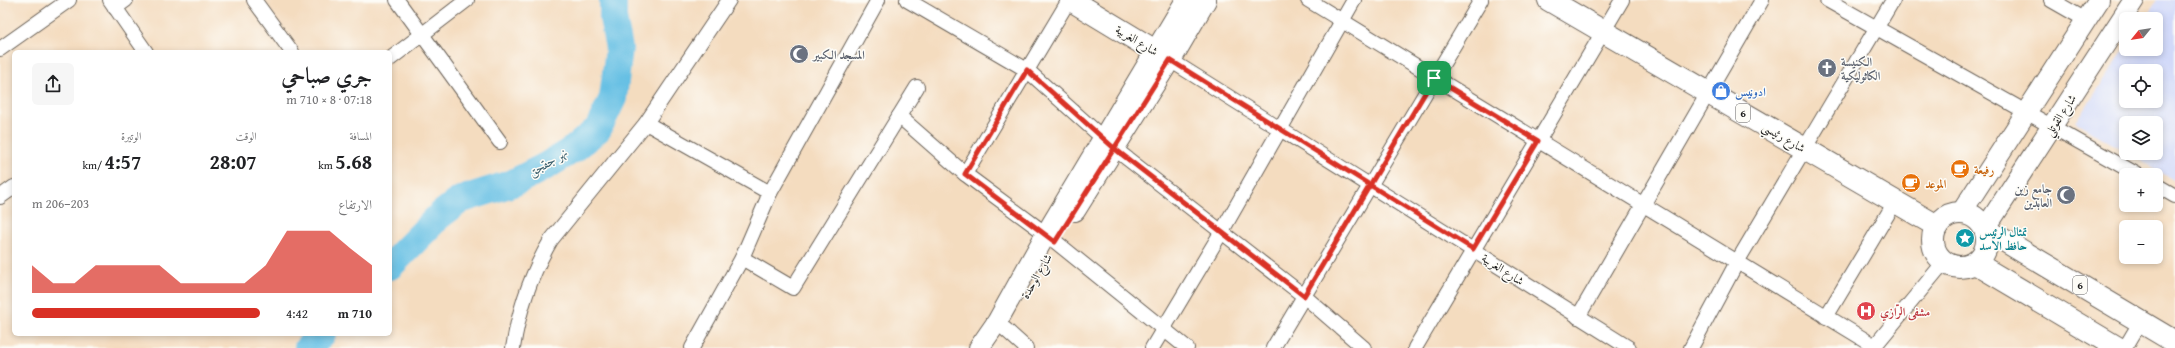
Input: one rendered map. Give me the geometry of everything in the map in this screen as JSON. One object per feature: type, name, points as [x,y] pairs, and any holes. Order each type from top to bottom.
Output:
[{"type":"highway","name":"شارع الغربية","points":[[1070,0],[1163,56]]},
{"type":"highway","name":"شارع الوحدة","points":[[1163,56],[1205,0]]},
{"type":"highway","name":"شارع رئيسي","points":[[1549,0],[1936,226]]},
{"type":"highway","points":[[1961,212],[1979,220],[1985,229],[1986,248],[1982,256],[1975,263],[1959,267],[1944,262],[1938,256],[1932,241],[1936,226],[1943,218],[1961,212]]},
{"type":"highway","name":"6","points":[[1985,229],[2175,342]]},
{"type":"highway","points":[[1975,263],[2118,348]]},
{"type":"street","points":[[0,49],[69,0]]},
{"type":"street","points":[[254,0],[291,50]]},
{"type":"street","points":[[396,0],[500,142]]},
{"type":"street","points":[[392,57],[467,0]]},
{"type":"street","points":[[513,348],[522,303],[539,260],[551,240],[646,124],[730,0]]},
{"type":"street","points":[[692,348],[742,258],[770,193],[878,0]]},
{"type":"street","points":[[907,0],[1027,70],[1109,143],[1304,296],[1364,348]]},
{"type":"street","points":[[965,174],[1070,0]]},
{"type":"street","name":"شارع الوحدة","points":[[979,348],[1050,238],[1163,56],[1186,0]]},
{"type":"street","points":[[1308,0],[1874,347],[1944,262]]},
{"type":"street","points":[[1152,348],[1222,231],[1354,0]]},
{"type":"street","points":[[1273,348],[1481,0]]},
{"type":"street","points":[[1415,348],[1622,0]]},
{"type":"street","points":[[1578,318],[1762,0]]},
{"type":"street","points":[[1827,0],[2125,168]]},
{"type":"street","points":[[1691,348],[1737,262],[1894,0]]},
{"type":"street","points":[[2051,0],[2086,20]]},
{"type":"street","points":[[1961,212],[2027,113],[2099,0]]},
{"type":"street","name":"شارع القوتلي","points":[[1985,229],[2134,0]]},
{"type":"street","points":[[117,3],[145,50]]},
{"type":"street","name":"شارع الغربية","points":[[1163,56],[1473,249],[1578,318],[1629,348]]},
{"type":"street","points":[[742,258],[793,288],[917,87]]},
{"type":"street","points":[[899,116],[965,174],[1165,328],[1187,348]]},
{"type":"street","points":[[646,124],[770,193]]},
{"type":"street","points":[[0,197],[12,188]]},
{"type":"street","points":[[2163,189],[2175,196]]},
{"type":"street","points":[[1826,317],[1895,202]]},
{"type":"street","name":"شارع الوحدة","points":[[993,348],[1005,329],[1050,238]]},
{"type":"street","points":[[2125,348],[2141,322]]},
{"type":"street","points":[[1005,329],[1026,348]]},
{"type":"shaded area","points":[[2158,0],[2175,0],[2175,181],[2163,174],[2163,168],[2153,168],[2140,160],[2163,160],[2163,116],[2119,116],[2119,148],[2076,122],[2120,56],[2163,56],[2163,12],[2150,12]]},
{"type":"waterway","name":"نهر جقجق","points":[[392,264],[439,216],[460,200],[513,183],[546,166],[574,149],[598,129],[613,98],[619,48],[613,18],[613,0]]},
{"type":"waterway","name":"نهر جقجق","points":[[308,348],[320,336]]},
{"type":"place","name":"المسجد الكبير","points":[[799,54]]},
{"type":"place","name":"الكنيسة الكاثوليكية","points":[[1827,68]]},
{"type":"place","name":"ادونيس","points":[[1721,91]]},
{"type":"place","name":"رفيعة","points":[[1960,169]]},
{"type":"place","name":"الموعد","points":[[1911,183]]},
{"type":"place","name":"جامع زين العابدين","points":[[2066,195]]},
{"type":"place","name":"تمثال الرئيس حافظ الاسد","points":[[1965,238]]},
{"type":"place","name":"مشفى الرّازي","points":[[1866,311]]},
{"type":"route","points":[[1434,78],[1370,185],[1170,60],[1115,149],[1055,242],[965,174],[1027,70],[1115,149],[1304,296],[1370,185],[1473,249],[1538,141],[1434,78]]}]
